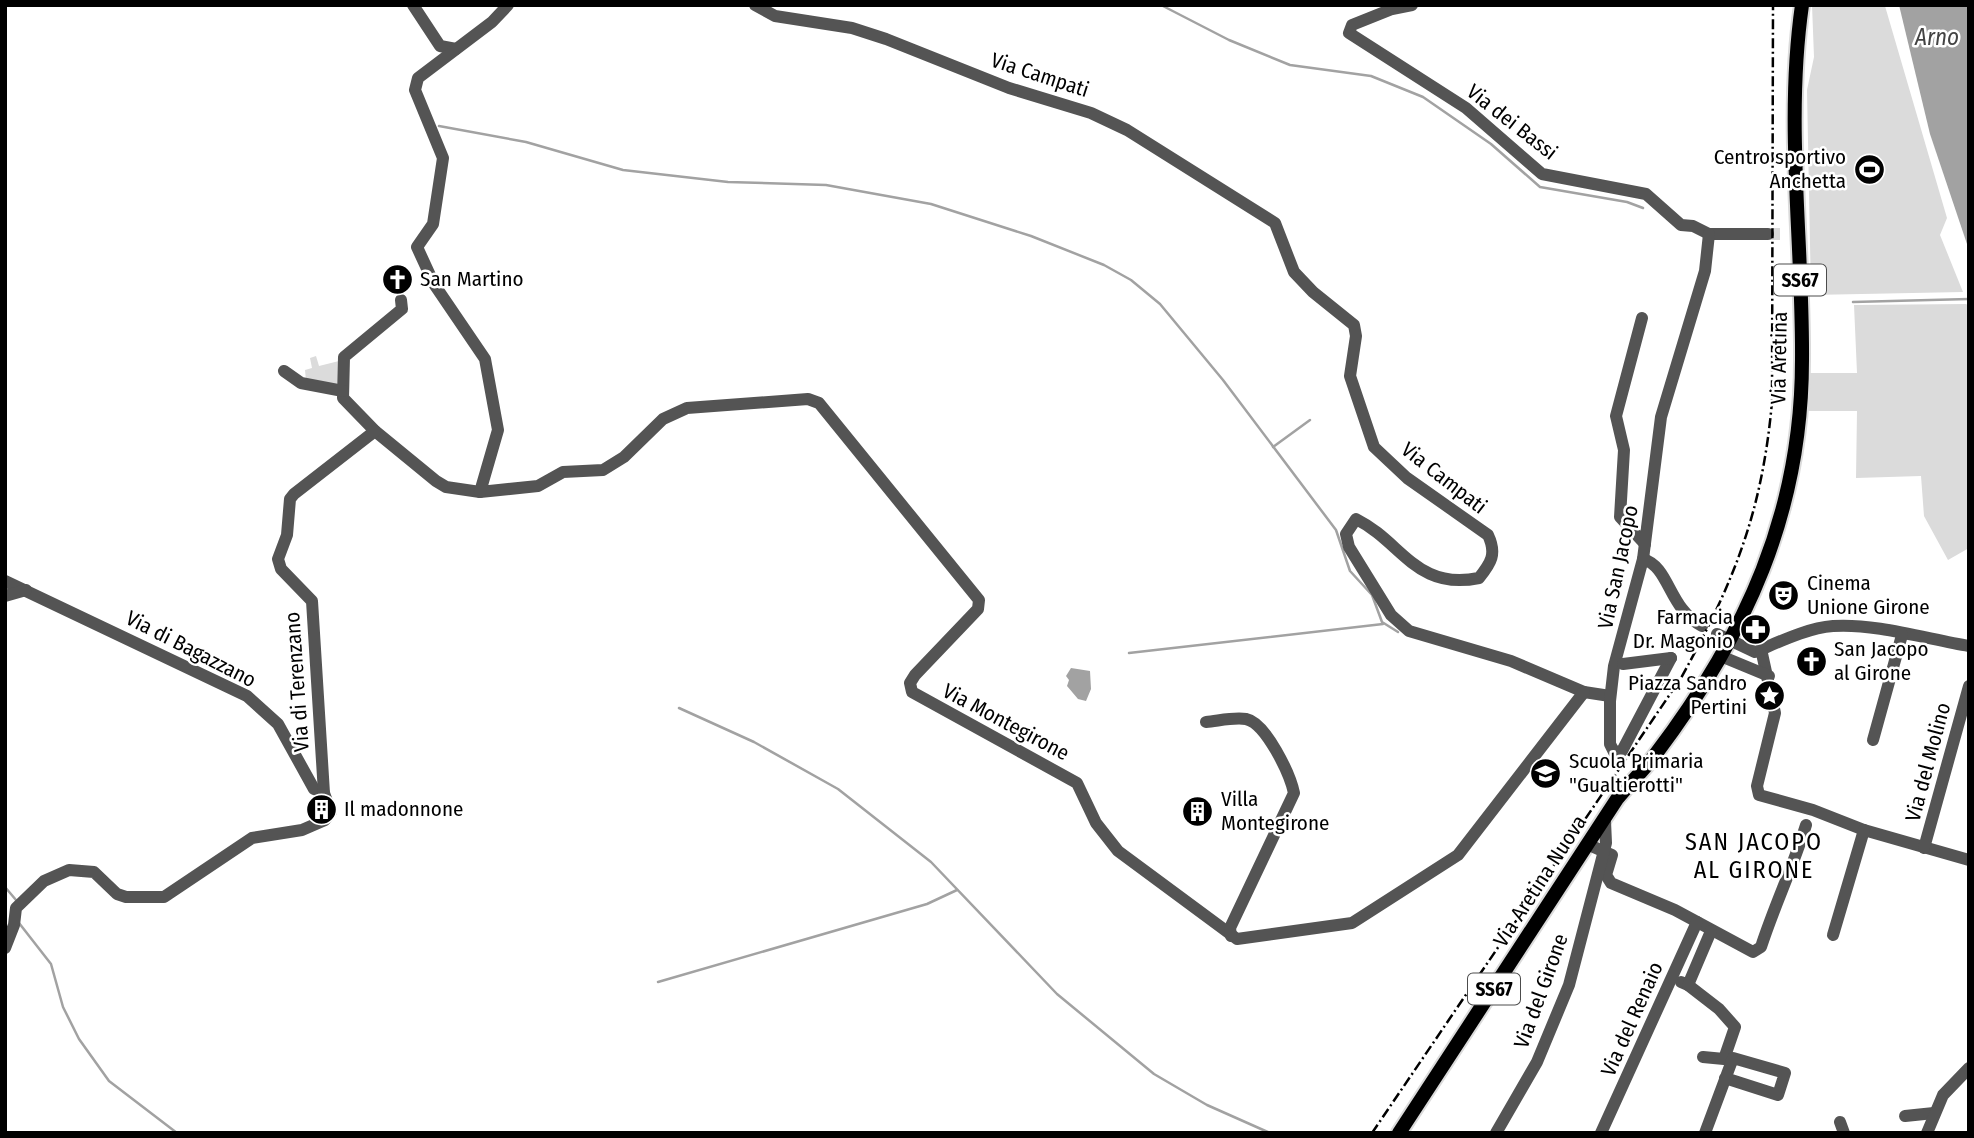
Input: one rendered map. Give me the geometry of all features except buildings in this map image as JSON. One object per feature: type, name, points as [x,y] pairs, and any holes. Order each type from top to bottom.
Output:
[{"type":"main road","name":"Via Aretina","points":[[1723,657],[1770,551],[1792,470],[1802,390],[1791,233],[1795,73],[1802,5]]},
{"type":"main road","name":"Via Aretina Nuova","points":[[1399,1133],[1596,849],[1605,821],[1617,799],[1664,743],[1723,657]]},
{"type":"street","points":[[412,5],[440,46],[437,62]]},
{"type":"street","points":[[429,240],[443,158],[415,90],[418,78],[492,22],[508,5]]},
{"type":"street","name":"Via Campati","points":[[755,5],[775,16],[852,28],[1009,88],[1091,113],[1127,131],[1275,223],[1294,272],[1313,292],[1354,325],[1356,336],[1350,376],[1374,447],[1407,478],[1488,536],[1494,547],[1493,556],[1479,578],[1456,580],[1434,576],[1404,560],[1372,529],[1356,519],[1346,534],[1349,547],[1391,615],[1409,631],[1511,661],[1584,692],[1610,696]]},
{"type":"street","name":"Via dei Bassi","points":[[1412,5],[1392,9],[1352,25],[1349,33],[1466,108],[1542,174],[1646,194],[1681,225],[1693,226],[1709,234],[1768,234]]},
{"type":"street","points":[[440,46],[456,49]]},
{"type":"street","points":[[401,305],[344,357],[343,398],[375,431],[436,481],[446,487],[480,492],[498,430],[497,414],[485,359],[434,284],[417,247],[433,224]]},
{"type":"street","name":"Via San Jacopo","points":[[1623,664],[1671,658],[1633,735],[1619,752],[1612,750],[1610,744],[1610,696],[1614,666],[1646,544],[1661,417],[1705,271],[1709,234]]},
{"type":"street","points":[[1642,318],[1616,416],[1624,450],[1620,517],[1646,544]]},
{"type":"street","points":[[284,371],[301,383],[343,391]]},
{"type":"street","name":"Via Montegirone","points":[[480,492],[538,485],[564,472],[603,470],[624,457],[663,419],[687,408],[808,399],[819,403],[979,600],[978,609],[915,675],[910,683],[912,692],[1077,783],[1096,823],[1118,851],[1231,936]]},
{"type":"street","name":"Via di Terenzano","points":[[324,793],[312,601],[289,579],[278,559],[287,535],[290,499],[375,431]]},
{"type":"street","points":[[1643,559],[1657,567],[1683,613],[1702,626]]},
{"type":"street","points":[[1640,575],[1658,578],[1667,587]]},
{"type":"street","name":"Via di Bagazzano","points":[[5,581],[247,696],[278,724],[314,789],[324,793]]},
{"type":"street","points":[[5,596],[26,590]]},
{"type":"street","points":[[1717,634],[1753,652],[1831,626],[1969,646]]},
{"type":"street","points":[[1873,740],[1902,635]]},
{"type":"street","points":[[1766,647],[1775,713],[1757,786],[1759,795],[1813,810],[1864,831],[1969,860]]},
{"type":"street","points":[[1723,657],[1769,676]]},
{"type":"street","name":"Via del Molino","points":[[1924,848],[1969,686]]},
{"type":"street","points":[[1206,722],[1247,719],[1255,723],[1285,765],[1294,793],[1230,928],[1231,936],[1246,939],[1352,923],[1458,855],[1584,692]]},
{"type":"street","points":[[5,948],[14,925],[16,908],[53,875],[89,870],[126,897],[164,897],[259,835],[281,835],[325,820],[331,812],[324,793]]},
{"type":"street","points":[[1596,849],[1612,855],[1605,875],[1608,881],[1675,910],[1753,952],[1761,947],[1781,887],[1789,878],[1806,825]]},
{"type":"street","points":[[1833,935],[1864,831]]},
{"type":"street","name":"Via del Girone","points":[[1496,1133],[1540,1054],[1569,985],[1596,849]]},
{"type":"street","name":"Via del Renaio","points":[[1601,1133],[1697,922]]},
{"type":"street","points":[[1688,985],[1711,931]]},
{"type":"street","points":[[1671,978],[1688,985],[1719,1009],[1735,1027],[1724,1059],[1703,1056]]},
{"type":"street","points":[[1705,1133],[1725,1078],[1733,1058],[1785,1073],[1779,1095],[1725,1078]]},
{"type":"street","points":[[1934,1113],[1905,1116],[1928,1130],[1943,1095],[1969,1068]]},
{"type":"shaded area","name":"Centro sportivo Anchetta","points":[[1812,5],[1885,6],[1947,218],[1940,235],[1963,292],[1811,295],[1807,90],[1814,57]]},
{"type":"shaded area","points":[[1854,305],[1969,306],[1969,548],[1948,560],[1924,516],[1921,476],[1856,478],[1857,411],[1808,411],[1809,373],[1857,373]]},
{"type":"shaded area","points":[[316,356],[319,366],[339,361],[341,385],[306,381],[305,370],[312,368],[310,358]]},
{"type":"water","name":"Arno","points":[[1899,5],[1969,5],[1969,250],[1930,134]]},
{"type":"water","points":[[1071,668],[1090,671],[1091,689],[1086,701],[1078,699],[1067,686],[1069,680],[1066,676]]},
{"type":"waterway","points":[[1161,5],[1229,40],[1290,65],[1371,76],[1423,97],[1491,144],[1540,187],[1627,202],[1643,208]]},
{"type":"waterway","points":[[439,126],[526,142],[623,170],[728,182],[826,185],[931,204],[1031,236],[1104,265],[1131,280],[1160,304],[1223,380],[1336,530],[1350,571],[1372,595],[1382,622],[1398,632]]},
{"type":"waterway","points":[[1853,302],[1969,299]]},
{"type":"waterway","points":[[1273,447],[1310,420]]},
{"type":"waterway","points":[[1129,653],[1383,624]]},
{"type":"waterway","points":[[679,708],[754,742],[838,789],[931,862],[1057,994],[1154,1074],[1207,1105],[1270,1133]]},
{"type":"waterway","points":[[5,887],[16,900]]},
{"type":"waterway","points":[[658,982],[927,904],[957,890]]},
{"type":"waterway","points":[[19,923],[51,964],[63,1007],[79,1039],[109,1081],[177,1133]]},
{"type":"tunnel","points":[[1768,234],[1785,234]]},
{"type":"railway","points":[[1372,1133],[1681,678],[1716,610],[1743,546],[1761,478],[1772,402],[1773,5]]},
{"type":"place","name":"Centro sportivo Anchetta","points":[[1869,169]]},
{"type":"place","name":"San Martino","points":[[397,279]]},
{"type":"place","name":"Cinema Unione Girone","points":[[1784,595]]},
{"type":"place","name":"Farmacia Dr. Magonio","points":[[1756,629]]},
{"type":"place","name":"San Jacopo al Girone","points":[[1811,661]]},
{"type":"place","name":"Piazza Sandro Pertini","points":[[1770,695]]},
{"type":"place","name":"Scuola Primaria \"Gualtierotti\"","points":[[1546,773]]},
{"type":"place","name":"Il madonnone","points":[[321,809]]},
{"type":"place","name":"Villa Montegirone","points":[[1198,811]]},
{"type":"district","name":"SAN JACOPO AL GIRONE","points":[[1754,856]]}]
